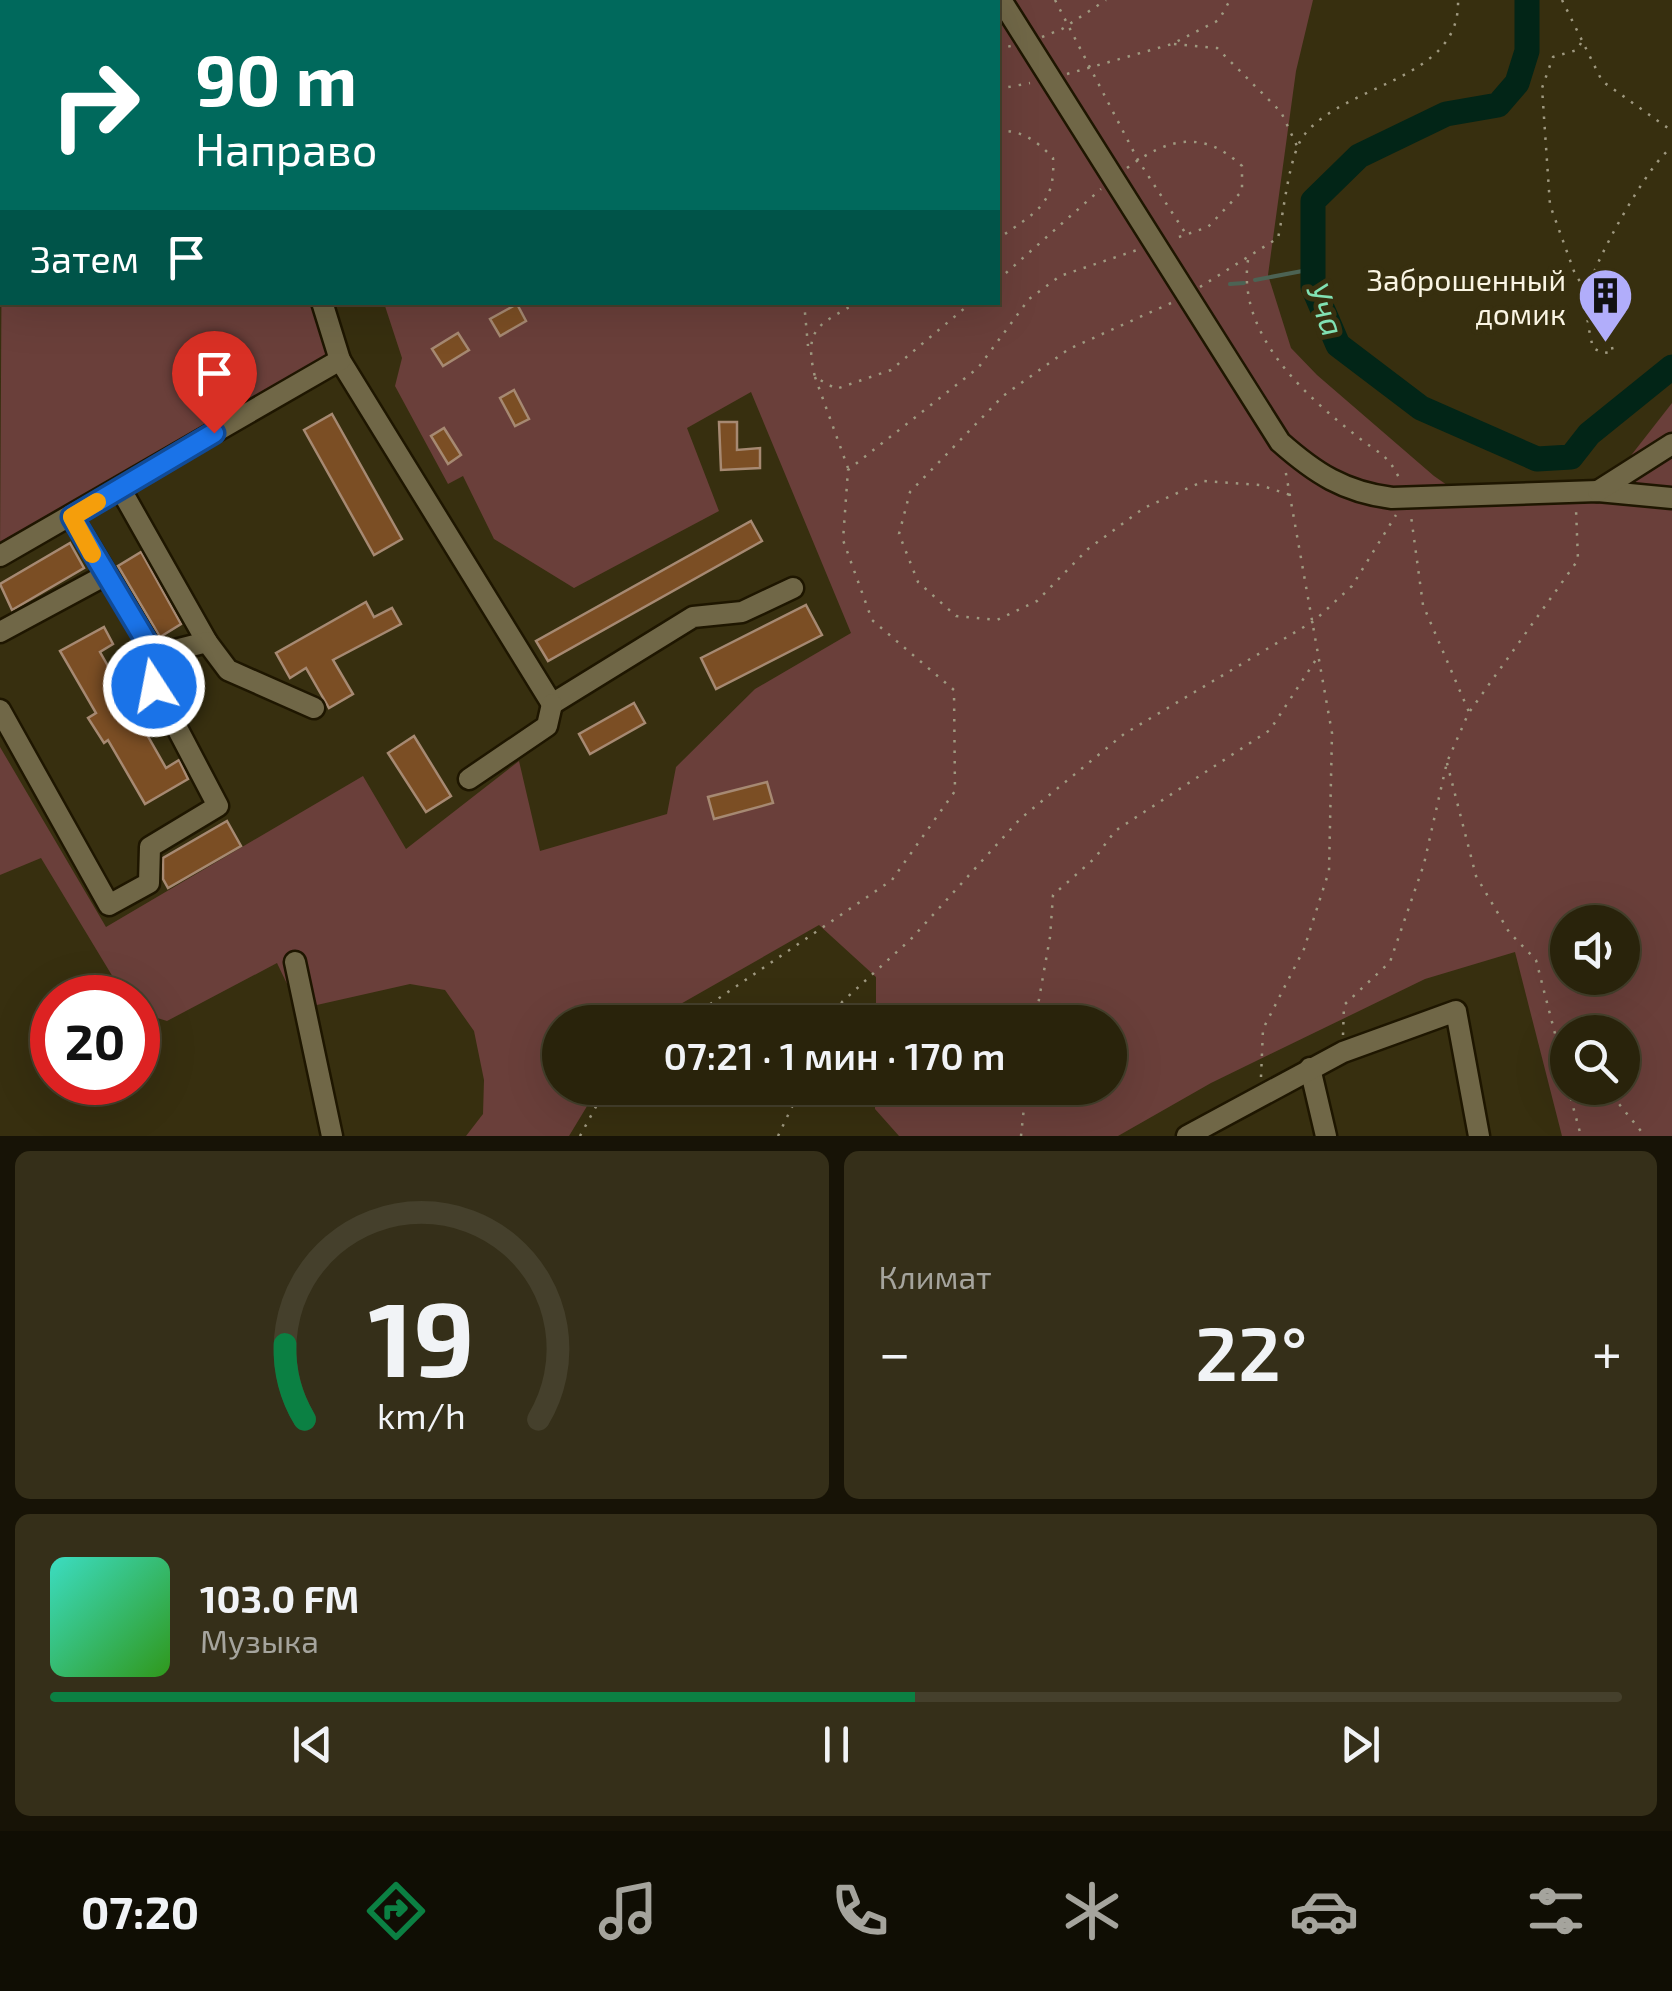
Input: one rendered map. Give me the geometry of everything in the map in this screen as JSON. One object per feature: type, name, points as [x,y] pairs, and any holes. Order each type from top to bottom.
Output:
[{"type":"lane","points":[[1002,0],[1280,442],[1331,482],[1360,494],[1408,497],[1598,490],[1672,498]]},
{"type":"lane","points":[[323,305],[340,360],[552,704],[547,726],[469,779]]},
{"type":"lane","points":[[0,556],[340,360]]},
{"type":"lane","points":[[1598,490],[1672,444]]},
{"type":"lane","points":[[120,488],[207,642],[228,670],[314,708]]},
{"type":"lane","points":[[0,710],[109,906],[149,883],[150,847],[218,806],[154,686],[155,656],[72,517]]},
{"type":"lane","points":[[0,632],[104,576]]},
{"type":"lane","points":[[552,704],[693,617],[742,612],[793,588]]},
{"type":"lane","points":[[155,656],[207,642]]},
{"type":"lane","points":[[295,962],[332,1136]]},
{"type":"lane","points":[[1187,1136],[1343,1052],[1456,1011],[1478,1136]]},
{"type":"lane","points":[[1310,1068],[1326,1136]]},
{"type":"path","points":[[1055,0],[1138,160],[1186,234]]},
{"type":"path","points":[[1000,49],[1028,42],[1070,24],[1106,0]]},
{"type":"path","points":[[1000,90],[1172,44],[1219,20],[1230,0]]},
{"type":"path","points":[[1260,1094],[1263,1029],[1304,949],[1329,871],[1332,734],[1290,495],[1260,485],[1204,481],[1144,508],[1088,548],[1036,601],[996,620],[956,616],[918,582],[899,534],[910,492],[1003,396],[1069,349],[1187,295],[1278,238],[1297,146],[1306,132],[1359,95],[1410,71],[1444,48],[1459,22],[1458,0]]},
{"type":"path","points":[[1562,0],[1602,82],[1672,131]]},
{"type":"path","points":[[1582,43],[1577,50],[1553,57],[1542,88],[1550,205],[1575,274],[1586,292],[1592,348],[1603,353],[1612,352],[1612,348]]},
{"type":"path","points":[[1172,44],[1217,48],[1281,112],[1297,146]]},
{"type":"path","points":[[1000,131],[1009,130],[1038,142],[1053,158],[1055,184],[1044,205],[1000,238]]},
{"type":"path","points":[[848,470],[978,368],[1029,299],[1060,276],[1208,227],[1242,191],[1242,166],[1221,146],[1169,142],[1114,178],[1000,278]]},
{"type":"path","points":[[1586,292],[1639,188],[1661,153],[1672,148]]},
{"type":"path","points":[[1248,257],[1252,320],[1290,376],[1358,438],[1390,459],[1408,497],[1422,605],[1469,712]]},
{"type":"path","points":[[709,1005],[892,880],[956,791],[954,690],[872,620],[843,540],[848,470],[815,376],[804,305]]},
{"type":"path","points":[[808,348],[816,327],[853,305]]},
{"type":"path","points":[[815,376],[836,389],[891,370],[968,305]]},
{"type":"path","points":[[1343,1052],[1344,1005],[1390,962],[1424,864],[1447,762],[1469,712],[1578,560],[1575,491]]},
{"type":"path","points":[[840,1005],[912,938],[1020,819],[1124,734],[1314,621],[1352,586],[1408,497]]},
{"type":"path","points":[[1039,1005],[1053,895],[1095,858],[1116,832],[1270,730],[1313,669],[1320,652]]},
{"type":"path","points":[[1447,762],[1476,876],[1509,932],[1536,960],[1550,1016]]},
{"type":"path","points":[[580,1136],[597,1105]]},
{"type":"path","points":[[778,1136],[793,1105]]},
{"type":"path","points":[[1021,1136],[1024,1105]]},
{"type":"path","points":[[1573,1105],[1581,1136]]},
{"type":"path","points":[[1620,1105],[1645,1136]]},
{"type":"shaded area","points":[[1000,0],[1313,0],[1296,71],[1268,275],[1291,348],[1434,476],[1473,503],[1597,499],[1672,403],[1672,1136],[1562,1136],[1554,1105],[1640,1105],[1640,1015],[1550,1015],[1550,1089],[1515,952],[1425,979],[1211,1083],[1118,1136],[899,1136],[875,1105],[1127,1105],[1127,1005],[876,1005],[876,977],[819,925],[679,1005],[542,1005],[542,1105],[588,1105],[569,1136],[466,1136],[483,1114],[484,1080],[474,1031],[445,990],[410,984],[299,1009],[277,963],[167,1021],[160,1019],[160,975],[112,975],[41,858],[0,875],[0,747],[106,927],[363,776],[406,849],[519,761],[540,851],[667,814],[676,767],[755,689],[851,633],[751,392],[687,428],[719,511],[574,588],[494,539],[463,476],[448,484],[395,386],[402,358],[385,305],[1000,305]]},
{"type":"shaded area","points":[[1,305],[323,305],[340,360],[0,554]]},
{"type":"building","points":[[518,305],[526,321],[500,336],[490,319]]},
{"type":"building","points":[[458,333],[469,350],[443,366],[432,349]]},
{"type":"building","points":[[514,390],[529,419],[515,426],[500,398]]},
{"type":"building","points":[[332,414],[402,539],[374,555],[304,430]]},
{"type":"building","points":[[719,422],[737,422],[737,450],[760,448],[760,468],[721,470]]},
{"type":"building","points":[[444,428],[461,455],[448,464],[431,436]]},
{"type":"building","points":[[751,521],[762,541],[548,661],[536,641]]},
{"type":"building","points":[[70,543],[84,568],[12,610],[0,584]]},
{"type":"building","points":[[141,552],[181,624],[160,637],[118,566]]},
{"type":"building","points":[[366,602],[374,617],[392,608],[401,624],[333,660],[353,694],[329,708],[306,668],[290,678],[276,653]]},
{"type":"building","points":[[806,605],[822,635],[716,689],[701,658]]},
{"type":"building","points":[[104,627],[113,644],[100,652],[166,768],[179,760],[188,779],[145,804],[108,740],[104,743],[88,718],[96,713],[60,651]]},
{"type":"building","points":[[634,703],[645,723],[590,754],[579,734]]},
{"type":"building","points":[[414,736],[451,796],[426,812],[388,753]]},
{"type":"building","points":[[767,782],[773,803],[714,819],[708,797]]},
{"type":"building","points":[[227,821],[241,846],[168,888],[163,879],[163,858]]},
{"type":"waterway","name":"Уча","points":[[1527,0],[1527,51],[1517,83],[1498,105],[1446,114],[1359,156],[1313,201],[1313,287],[1338,345],[1421,408],[1537,459],[1571,457],[1589,434],[1672,367]]},
{"type":"waterway","points":[[1255,280],[1313,269]]},
{"type":"waterway","points":[[1230,284],[1244,283]]},
{"type":"slow traffic","points":[[92,554],[72,517],[97,502]]},
{"type":"place","name":"Заброшенный домик","points":[[1605,345]]},
{"type":"route","points":[[154,686],[155,656],[72,517],[214,433]]}]
